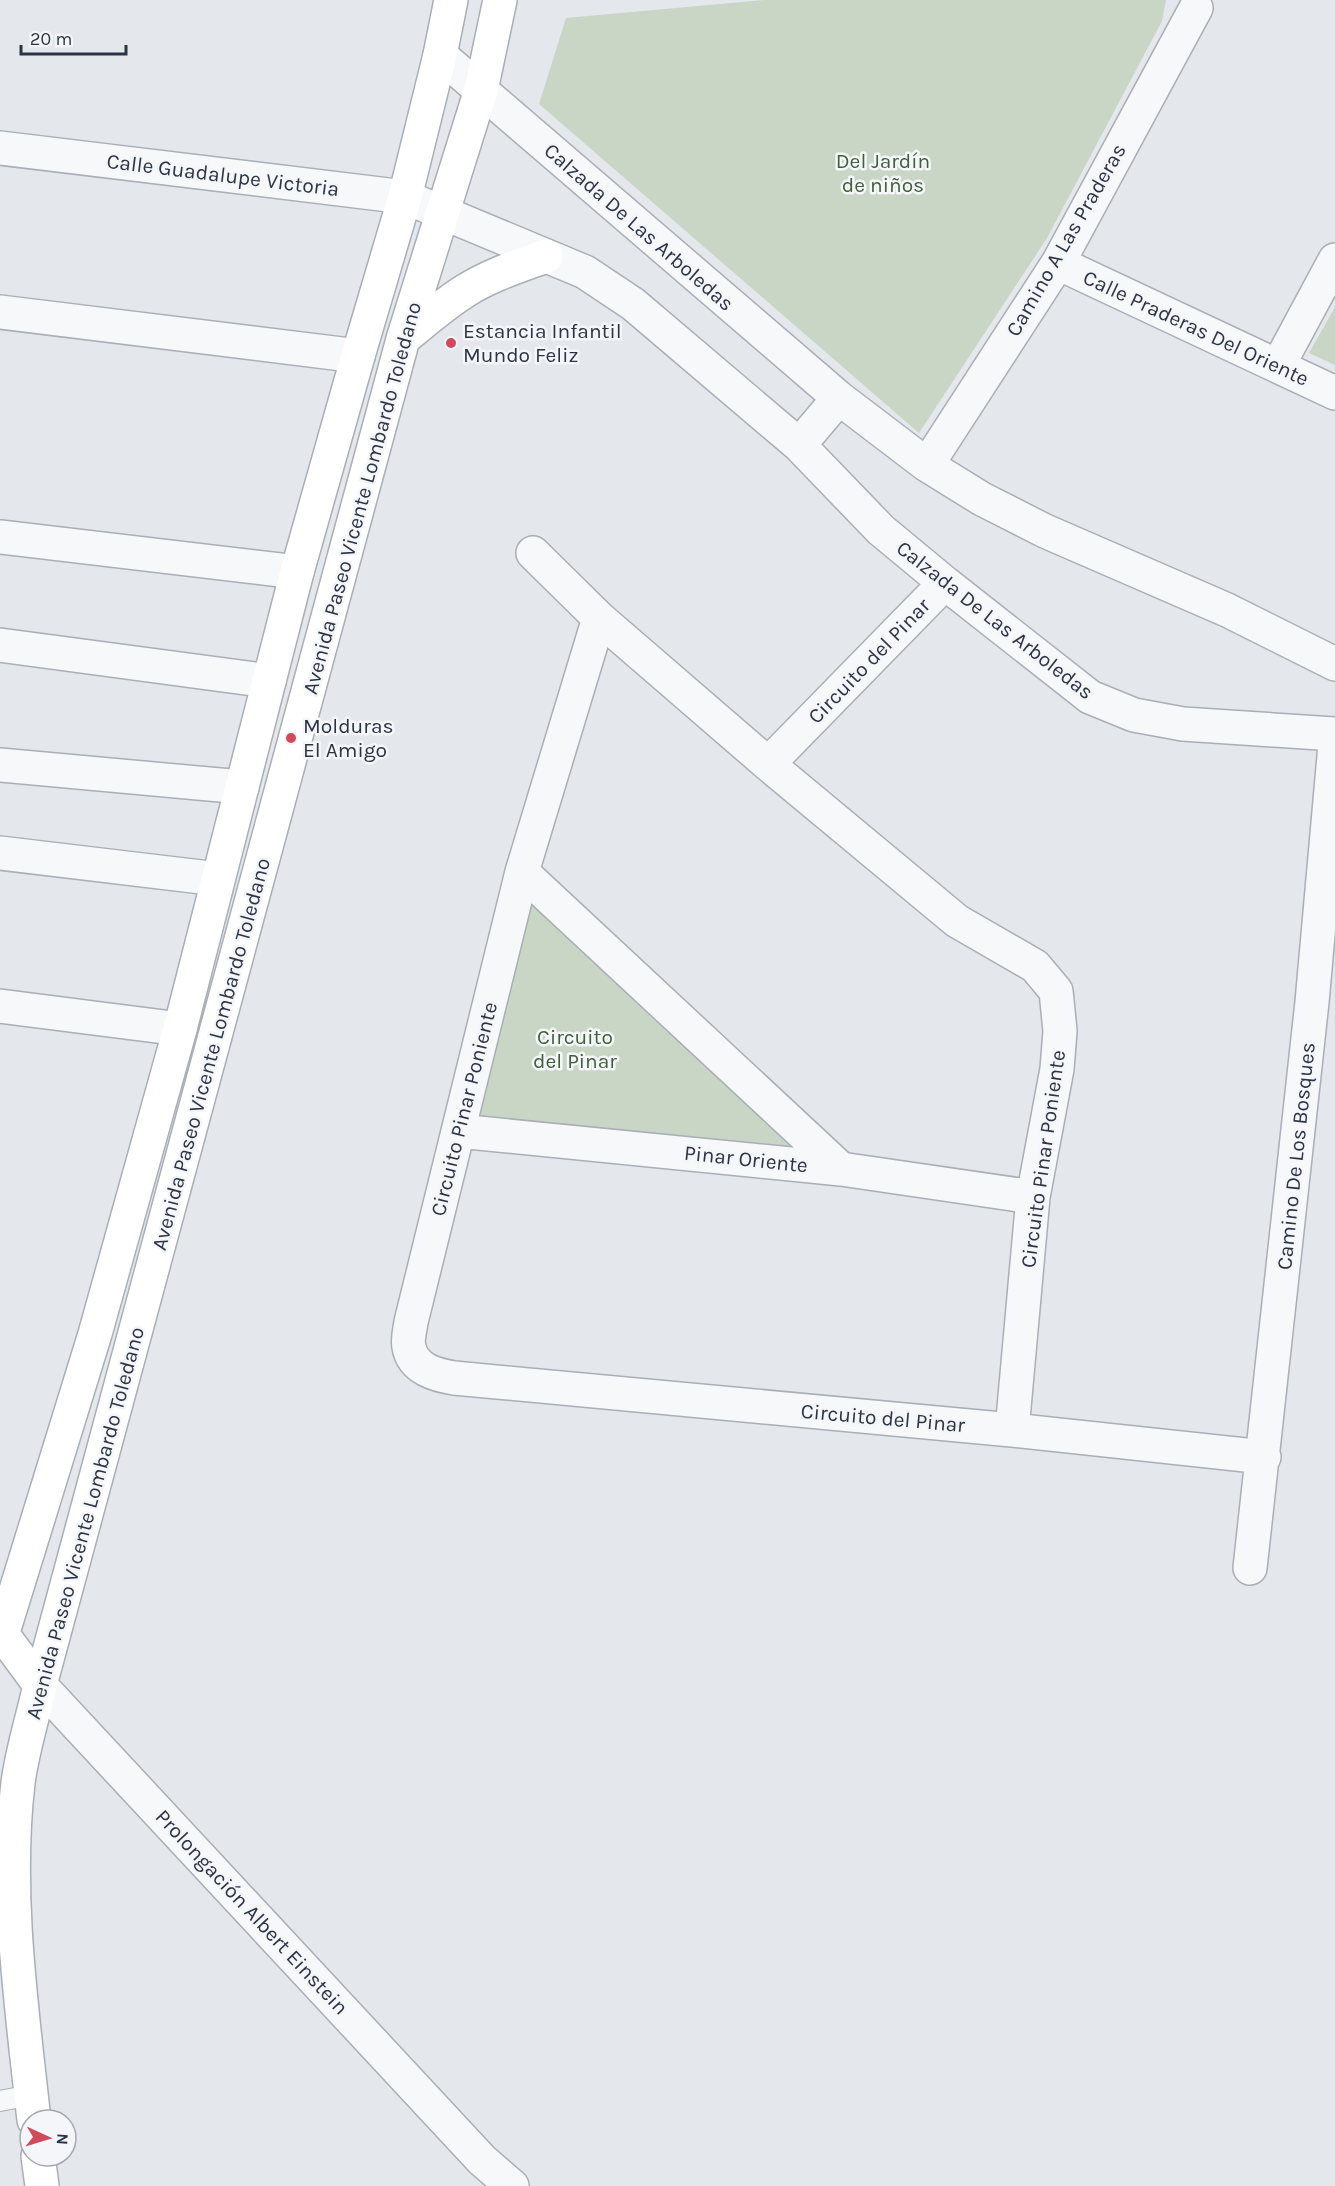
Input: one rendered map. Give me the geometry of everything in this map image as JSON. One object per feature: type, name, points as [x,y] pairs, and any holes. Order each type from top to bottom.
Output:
[{"type":"main road","name":"Avenida Paseo Vicente Lombardo Toledano","points":[[1,1635],[95,1334],[180,1029],[297,572],[405,197],[451,0]]},
{"type":"main road","name":"Avenida Paseo Vicente Lombardo Toledano","points":[[22,2105],[14,1913],[14,1848],[18,1782],[40,1685],[403,339],[481,90],[500,0]]},
{"type":"main road","points":[[403,339],[467,290],[546,256]]},
{"type":"main road","name":"Prolongación Albert Einstein","points":[[1,1635],[40,1685]]},
{"type":"main road","points":[[40,2168],[42,2186]]},
{"type":"street","name":"Camino A Las Praderas","points":[[927,465],[1058,263],[1196,8]]},
{"type":"street","name":"Calzada De Las Arboledas","points":[[440,55],[838,398],[927,465],[982,499],[1045,531],[1227,610],[1335,664]]},
{"type":"street","name":"Calle Guadalupe Victoria","points":[[0,148],[405,197],[443,214]]},
{"type":"street","name":"Calzada De Las Arboledas","points":[[443,214],[585,272],[633,304],[799,445],[881,530],[1090,698],[1134,715],[1184,724],[1335,734]]},
{"type":"street","points":[[1278,366],[1335,260]]},
{"type":"street","name":"Calle Praderas Del Oriente","points":[[1058,263],[1335,393]]},
{"type":"street","points":[[0,312],[358,356]]},
{"type":"street","points":[[799,445],[838,398]]},
{"type":"street","points":[[0,537],[297,572]]},
{"type":"street","points":[[533,553],[599,618],[768,764]]},
{"type":"street","name":"Circuito del Pinar","points":[[768,764],[945,583]]},
{"type":"street","name":"Circuito Pinar Poniente","points":[[408,1346],[411,1322],[522,872],[599,618]]},
{"type":"street","points":[[0,645],[269,681]]},
{"type":"street","name":"Camino De Los Bosques","points":[[1250,1568],[1324,1002],[1335,744]]},
{"type":"street","name":"Circuito Pinar Poniente","points":[[768,764],[957,921],[1035,966],[1056,991],[1060,1031],[1057,1069],[1033,1197],[1012,1430]]},
{"type":"street","points":[[0,765],[242,787]]},
{"type":"street","points":[[0,853],[218,879]]},
{"type":"street","points":[[522,872],[842,1169]]},
{"type":"street","points":[[0,1006],[180,1029]]},
{"type":"street","name":"Pinar Oriente","points":[[458,1131],[842,1169],[1033,1197]]},
{"type":"street","name":"Circuito del Pinar","points":[[408,1346],[415,1361],[423,1368],[436,1375],[454,1378],[1012,1430],[1264,1457]]},
{"type":"street","name":"Prolongación Albert Einstein","points":[[40,1685],[482,2160],[512,2186]]},
{"type":"green space","name":"Del Jardín de niños","points":[[764,0],[1166,0],[1162,21],[1047,238],[919,433],[539,104],[566,18]]},
{"type":"green space","points":[[1335,307],[1335,365],[1309,353]]},
{"type":"green space","name":"Circuito del Pinar","points":[[531,896],[794,1148],[473,1121]]},
{"type":"place","name":"Estancia Infantil Mundo Feliz","points":[[451,343]]},
{"type":"place","name":"Molduras El Amigo","points":[[291,738]]}]
